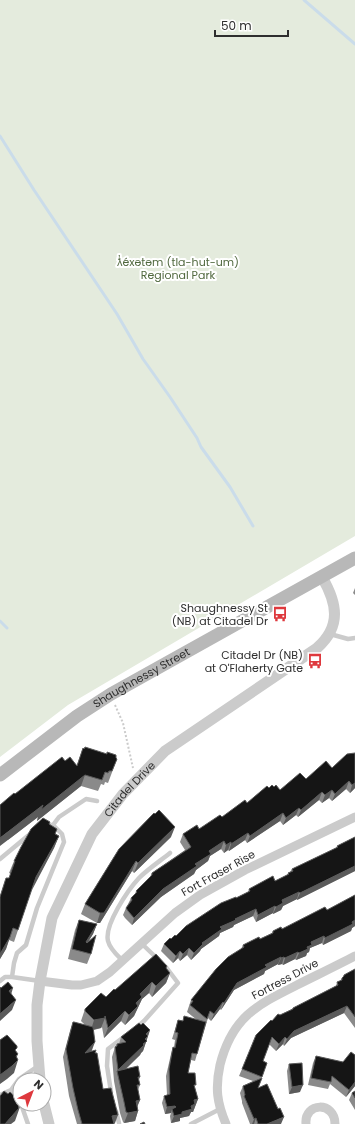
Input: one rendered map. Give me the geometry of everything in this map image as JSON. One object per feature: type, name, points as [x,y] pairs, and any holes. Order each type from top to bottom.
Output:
[{"type":"main road","name":"Shaughnessy Street","points":[[0,775],[67,724],[111,694],[355,558]]},
{"type":"street","name":"Citadel Drive","points":[[39,1072],[36,1020],[40,981],[52,918],[92,834],[123,794],[166,751],[317,648],[324,641],[330,634],[335,616],[335,606],[322,577]]},
{"type":"street","name":"Fort Fraser Rise","points":[[40,981],[72,985],[89,983],[104,977],[175,913],[204,892],[245,870],[355,817]]},
{"type":"street","name":"Fortress Drive","points":[[226,1124],[220,1110],[217,1079],[228,1041],[243,1019],[249,1012],[265,1001],[355,956]]},
{"type":"street","points":[[306,1124],[306,1117],[308,1113],[321,1107],[333,1113],[335,1124]]},
{"type":"street","points":[[46,1112],[49,1124]]},
{"type":"lane","points":[[330,634],[348,639],[355,638]]},
{"type":"lane","points":[[53,825],[59,817],[86,799],[97,800]]},
{"type":"lane","points":[[12,977],[17,953],[26,945],[37,908],[64,842],[62,834],[53,825],[40,825]]},
{"type":"lane","points":[[0,858],[36,829]]},
{"type":"lane","points":[[122,960],[111,948],[107,933],[121,905],[134,884],[140,877],[170,853]]},
{"type":"lane","points":[[133,1030],[144,1022],[178,983],[166,967],[141,943]]},
{"type":"lane","points":[[0,981],[5,977],[12,977],[40,981]]},
{"type":"lane","points":[[113,1100],[107,1066],[108,1049],[127,1034]]},
{"type":"lane","points":[[0,1095],[11,1090],[19,1079],[38,1066]]},
{"type":"lane","points":[[115,1108],[120,1123]]},
{"type":"lane","points":[[192,1124],[220,1110]]},
{"type":"lane","points":[[23,1112],[28,1124]]},
{"type":"path","points":[[116,705],[134,768]]},
{"type":"green space","name":"ƛ̓éxətəm (tla-hut-um) Regional Park","points":[[0,0],[355,0],[355,536],[68,705],[0,757]]},
{"type":"building","points":[[85,747],[107,754],[107,752],[116,755],[117,759],[112,771],[109,771],[108,773],[105,772],[102,780],[85,775],[41,810],[43,805],[0,838],[0,805],[62,757],[65,761],[70,757],[77,766],[83,748],[84,749]]},
{"type":"building","points":[[355,753],[355,783],[352,785],[349,781],[335,794],[332,790],[325,795],[322,792],[301,810],[299,808],[286,818],[283,813],[250,836],[248,833],[231,844],[231,842],[226,845],[224,841],[209,851],[211,854],[195,864],[197,866],[163,889],[134,918],[128,911],[126,908],[132,900],[131,898],[152,875],[152,873],[191,847],[183,834],[197,825],[199,829],[220,815],[222,817],[245,800],[247,803],[267,786],[269,788],[272,785],[274,787],[276,785],[280,790],[300,773],[306,779],[326,761],[332,768],[347,754]]},
{"type":"building","points":[[159,810],[175,827],[138,863],[136,861],[104,913],[100,913],[85,904],[119,849],[154,813],[155,814]]},
{"type":"building","points":[[43,818],[57,829],[55,834],[59,836],[36,877],[18,930],[13,928],[10,937],[0,954],[0,897],[6,878],[9,878],[14,861],[31,829]]},
{"type":"building","points":[[355,837],[355,866],[300,893],[299,892],[282,900],[283,903],[276,907],[275,906],[258,915],[256,909],[220,927],[222,929],[202,943],[203,944],[194,953],[189,948],[183,954],[180,951],[176,956],[164,944],[170,938],[171,939],[175,935],[176,936],[186,926],[221,903],[250,891],[249,889],[273,876],[275,881],[289,874],[288,873],[293,871],[292,869],[338,847],[337,846]]},
{"type":"building","points":[[355,895],[355,920],[352,922],[353,924],[325,938],[324,936],[311,942],[312,945],[307,947],[308,949],[285,958],[281,957],[265,965],[267,967],[237,983],[224,1003],[223,1002],[214,1014],[210,1011],[207,1019],[190,1005],[193,1001],[191,1000],[216,969],[228,957],[244,947],[243,945],[259,937],[260,939],[273,933],[273,931],[281,927],[282,929],[325,907],[327,910]]},
{"type":"building","points":[[79,920],[97,924],[86,942],[87,943],[96,935],[91,954],[72,949]]},
{"type":"building","points":[[156,954],[167,966],[166,968],[170,973],[156,986],[152,982],[140,994],[142,997],[136,1003],[138,1006],[129,1015],[125,1011],[108,1028],[105,1016],[105,1018],[94,1020],[85,1011],[85,1009],[101,993],[106,997]]},
{"type":"building","points":[[355,969],[355,1017],[347,1006],[294,1031],[287,1039],[285,1037],[279,1044],[272,1037],[263,1061],[267,1063],[262,1077],[242,1069],[256,1035],[271,1020],[272,1021],[278,1014],[280,1015],[293,1009],[338,985],[337,982],[342,980],[344,975]]},
{"type":"building","points":[[8,982],[13,988],[9,991],[16,1000],[0,1014],[0,987],[1,988]]},
{"type":"building","points":[[184,1016],[206,1022],[197,1054],[192,1053],[188,1073],[195,1073],[196,1085],[194,1085],[198,1099],[194,1100],[195,1104],[191,1106],[192,1109],[174,1116],[172,1109],[176,1107],[167,1107],[164,1096],[170,1094],[169,1069],[173,1047],[175,1048],[178,1033],[175,1032],[178,1020],[183,1021]]},
{"type":"building","points":[[73,1022],[93,1027],[95,1042],[85,1053],[96,1050],[95,1053],[97,1053],[103,1089],[111,1088],[118,1115],[112,1116],[114,1124],[82,1124],[73,1088],[66,1049]]},
{"type":"building","points":[[139,1023],[141,1025],[143,1023],[150,1030],[146,1034],[148,1036],[145,1039],[147,1041],[118,1070],[115,1047],[117,1044],[126,1042],[121,1037]]},
{"type":"building","points":[[7,1035],[17,1046],[15,1050],[18,1054],[16,1056],[18,1060],[0,1075],[0,1040]]},
{"type":"building","points":[[351,1052],[355,1055],[355,1082],[349,1090],[332,1076],[331,1082],[311,1078],[316,1056],[343,1062]]},
{"type":"building","points":[[302,1063],[303,1085],[292,1087],[289,1064]]},
{"type":"building","points":[[138,1066],[140,1085],[137,1085],[140,1100],[136,1101],[138,1111],[128,1113],[126,1112],[117,1071]]},
{"type":"building","points":[[262,1078],[258,1088],[267,1084],[278,1109],[280,1108],[284,1117],[267,1124],[258,1124],[256,1118],[254,1119],[244,1096],[243,1086]]},
{"type":"building","points":[[4,1091],[8,1094],[10,1092],[12,1094],[12,1112],[16,1112],[5,1124],[0,1124],[0,1096]]},
{"type":"building","points":[[355,1091],[355,1098],[352,1093]]},
{"type":"waterway","points":[[304,0],[355,44]]},
{"type":"waterway","points":[[0,136],[34,190],[117,314],[143,359],[170,397],[197,438],[201,447],[230,487],[253,526]]},
{"type":"waterway","points":[[0,621],[7,628]]},
{"type":"place","name":"Shaughnessy St (NB) at Citadel Dr","points":[[280,614]]},
{"type":"place","name":"Citadel Dr (NB) at O'Flaherty Gate","points":[[315,661]]}]
